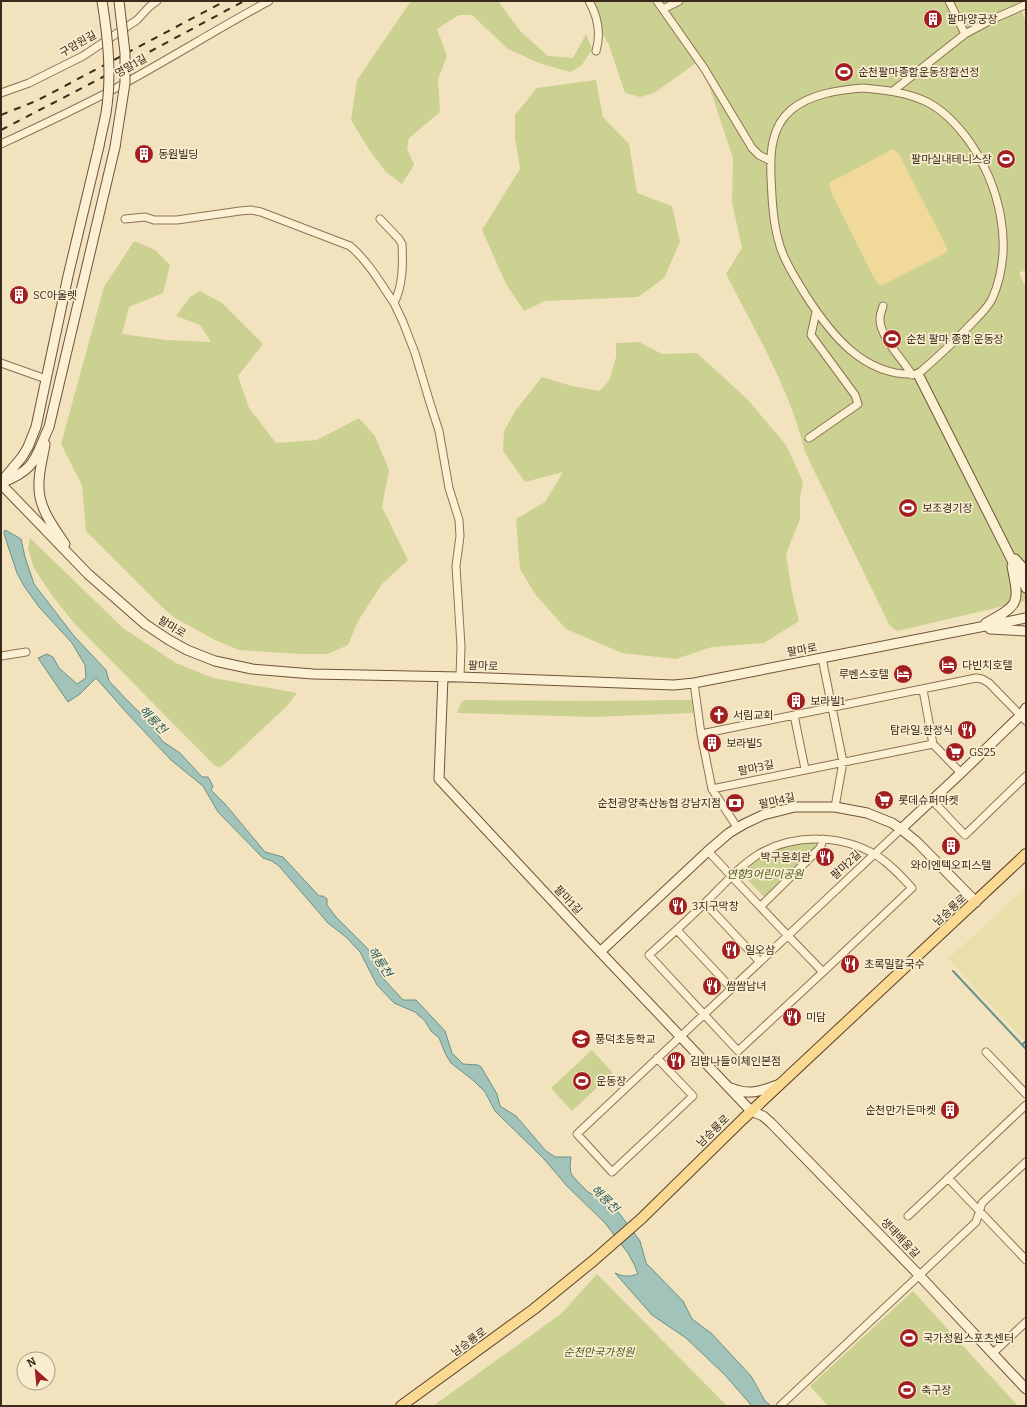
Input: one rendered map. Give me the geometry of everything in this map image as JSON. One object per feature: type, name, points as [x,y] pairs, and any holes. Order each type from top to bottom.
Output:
[{"type":"main road","points":[[1,483],[22,458],[36,427],[68,276],[99,146],[106,112],[108,82],[108,56],[102,1]]},
{"type":"main road","points":[[78,564],[47,516],[41,500],[39,488],[48,427],[115,147],[125,83],[125,53],[119,1]]},
{"type":"main road","points":[[915,375],[945,429],[1026,588]]},
{"type":"main road","points":[[1,483],[15,478],[25,471],[34,461],[48,427]]},
{"type":"main road","name":"팔마로","points":[[1,483],[78,564],[124,607],[154,631],[187,650],[216,661],[252,669],[313,674],[460,677],[674,685],[694,683],[1026,618]]},
{"type":"main road","points":[[1009,553],[1026,571]]},
{"type":"main road","points":[[978,628],[1008,610],[1016,600],[1017,590],[1009,553]]},
{"type":"main road","points":[[978,628],[1026,631]]},
{"type":"main road","name":"팔마1길","points":[[443,677],[439,779],[751,1111]]},
{"type":"main road","name":"팔마2길","points":[[901,829],[1024,715]]},
{"type":"main road","name":"팔마4길","points":[[600,952],[708,851],[738,827],[758,817],[795,807],[835,807],[867,813],[887,820],[917,842],[976,902]]},
{"type":"main road","name":"남승룡로","points":[[401,1406],[521,1318],[593,1261],[641,1219],[751,1111],[1026,854]]},
{"type":"main road","points":[[726,1085],[740,1092],[750,1093],[780,1084]]},
{"type":"main road","name":"생태배움길","points":[[751,1111],[763,1116],[771,1123],[919,1275],[1026,1389]]},
{"type":"street","name":"구암원길","points":[[2,92],[29,83],[83,56],[137,20],[148,4],[157,1]]},
{"type":"street","name":"명말1길","points":[[1,144],[115,88],[231,21],[269,1]]},
{"type":"street","points":[[589,1],[598,20],[598,45],[596,51]]},
{"type":"street","points":[[657,1],[704,68],[752,148],[759,155],[771,161]]},
{"type":"street","points":[[663,9],[679,1]]},
{"type":"street","points":[[949,1],[965,34]]},
{"type":"street","points":[[893,91],[965,34],[993,18],[1025,4]]},
{"type":"street","points":[[863,88],[893,91],[911,95],[931,104],[949,117],[961,131],[984,166],[993,185],[1002,224],[1002,263],[1000,277],[991,301],[954,342],[915,375],[900,375],[889,372],[862,358],[840,341],[828,328],[816,312],[785,260],[780,248],[774,220],[771,161],[772,140],[779,124],[791,110],[808,100],[830,92],[863,88]]},
{"type":"street","points":[[125,219],[145,217],[154,220],[177,220],[240,211],[251,210],[261,212],[350,246],[371,270],[394,303],[415,353],[438,431],[449,488],[459,520],[460,536],[456,566],[461,646],[460,677]]},
{"type":"street","points":[[380,219],[402,244],[401,284],[394,303]]},
{"type":"street","points":[[883,306],[880,317],[883,331],[892,346],[915,375]]},
{"type":"street","points":[[809,438],[858,404],[855,395],[811,335],[816,312]]},
{"type":"street","points":[[1,363],[46,379]]},
{"type":"street","points":[[1,656],[26,652]]},
{"type":"street","points":[[822,658],[843,762],[835,807]]},
{"type":"street","points":[[700,734],[923,690],[976,678],[982,679],[989,683],[1024,715]]},
{"type":"street","points":[[694,683],[700,734],[712,789],[738,827]]},
{"type":"street","points":[[923,690],[933,744],[961,773]]},
{"type":"street","points":[[794,715],[805,770]]},
{"type":"street","name":"팔마3길","points":[[712,789],[933,744]]},
{"type":"street","points":[[932,800],[965,835],[1026,776]]},
{"type":"street","name":"팔마2길","points":[[657,1058],[693,1096],[612,1172],[577,1134],[657,1058],[901,829]]},
{"type":"street","points":[[761,906],[819,849],[823,839]]},
{"type":"street","points":[[823,839],[844,843],[875,854],[892,867],[912,888],[738,1051],[649,955],[732,876],[751,860],[768,850],[794,842],[823,839]]},
{"type":"street","points":[[708,851],[823,972]]},
{"type":"street","points":[[704,903],[760,962]]},
{"type":"street","points":[[677,930],[732,988]]},
{"type":"street","points":[[986,1052],[1026,1094]]},
{"type":"street","points":[[908,1216],[1026,1105]]},
{"type":"street","points":[[780,1406],[976,1222],[982,1203],[1026,1162]]},
{"type":"street","points":[[948,1178],[1026,1260]]},
{"type":"street","points":[[993,1353],[1026,1322]]},
{"type":"shaded area","points":[[1026,887],[1026,1042],[948,959]]},
{"type":"green space","points":[[411,1],[498,1],[521,32],[548,56],[573,58],[586,34],[592,49],[582,65],[570,72],[539,63],[508,49],[472,15],[459,15],[437,29],[447,56],[438,79],[440,112],[409,138],[407,148],[414,165],[402,184],[386,172],[370,151],[351,120],[357,80]]},
{"type":"green space","name":"순천 팔마 종합 운동장","points":[[584,1],[1018,1],[1026,22],[1026,270],[1019,273],[1026,288],[1026,601],[897,631],[890,626],[805,452],[790,406],[771,361],[726,274],[742,248],[732,202],[733,158],[705,74],[696,63],[654,93],[640,97],[625,93],[609,45]]},
{"type":"green space","points":[[596,80],[603,117],[629,144],[637,193],[672,206],[680,242],[664,278],[638,297],[545,301],[524,311],[506,284],[482,230],[520,169],[515,137],[515,115],[537,88]]},
{"type":"green space","points":[[134,241],[155,250],[170,265],[163,293],[129,307],[122,334],[166,340],[211,342],[200,325],[176,316],[190,297],[200,291],[222,303],[263,344],[238,376],[249,408],[276,443],[317,440],[359,418],[375,436],[389,470],[382,507],[408,560],[382,584],[358,621],[348,645],[328,654],[299,654],[239,650],[215,640],[175,618],[162,607],[86,531],[82,485],[61,444],[104,287]]},
{"type":"green space","points":[[639,342],[662,354],[697,353],[748,400],[786,445],[803,482],[800,498],[800,519],[786,554],[792,592],[799,621],[764,643],[712,647],[676,659],[622,653],[566,629],[535,594],[520,569],[516,519],[545,502],[563,472],[525,482],[503,451],[504,431],[516,410],[542,377],[572,386],[599,391],[609,381],[616,357],[616,343]]},
{"type":"green space","points":[[30,538],[123,628],[176,663],[213,678],[297,693],[287,706],[226,763],[220,767],[215,766],[74,623],[51,594],[34,568],[28,549]]},
{"type":"green space","points":[[464,700],[692,700],[693,713],[593,717],[457,713],[461,703]]},
{"type":"green space","name":"연향3어린이공원","points":[[814,841],[816,846],[764,897],[741,873],[774,850],[794,844]]},
{"type":"green space","name":"운동장","points":[[592,1050],[613,1073],[572,1111],[551,1088]]},
{"type":"green space","name":"순천만국가정원","points":[[597,1274],[727,1406],[433,1406],[562,1313]]},
{"type":"green space","name":"국가정원스포츠센터","points":[[913,1291],[1018,1406],[828,1406],[810,1386]]},
{"type":"sand","points":[[893,149],[899,154],[947,248],[947,252],[881,286],[874,278],[831,192],[829,183]]},
{"type":"water","points":[[5,530],[21,539],[34,584],[74,636],[106,670],[109,681],[152,725],[162,741],[180,753],[202,777],[208,777],[213,786],[211,790],[225,804],[265,852],[283,857],[319,896],[323,896],[327,899],[327,905],[336,917],[368,949],[381,976],[403,1000],[416,1000],[445,1031],[452,1053],[463,1064],[478,1065],[481,1067],[497,1094],[500,1106],[516,1116],[546,1151],[555,1157],[571,1157],[571,1174],[588,1192],[613,1205],[640,1241],[646,1263],[683,1301],[692,1319],[711,1333],[751,1376],[765,1401],[771,1406],[752,1406],[725,1375],[686,1338],[652,1315],[615,1273],[626,1276],[638,1274],[628,1253],[605,1223],[567,1186],[544,1159],[495,1111],[485,1092],[474,1081],[451,1063],[439,1038],[431,1031],[425,1021],[415,1012],[394,1003],[377,985],[360,952],[346,937],[328,923],[279,866],[272,861],[263,858],[218,812],[203,786],[171,760],[96,678],[80,694],[68,702],[38,658],[47,654],[53,657],[59,668],[77,684],[86,678],[85,665],[72,643],[39,607],[24,586],[17,573],[4,533]]},
{"type":"waterway","points":[[953,971],[1026,1049]]},
{"type":"waterway","points":[[1022,1045],[1026,1041]]},
{"type":"railway","points":[[1,115],[36,101],[225,1]]},
{"type":"railway","points":[[1,130],[244,1]]},
{"type":"place","name":"팔마양궁장","points":[[933,19]]},
{"type":"place","name":"순천팔마종합운동장환선정","points":[[844,72]]},
{"type":"place","name":"동원빌딩","points":[[144,154]]},
{"type":"place","name":"팔마실내테니스장","points":[[1006,159]]},
{"type":"place","name":"SC아울렛","points":[[19,295]]},
{"type":"place","name":"순천 팔마 종합 운동장","points":[[892,339]]},
{"type":"place","name":"보조경기장","points":[[908,508]]},
{"type":"place","name":"다빈치호텔","points":[[948,665]]},
{"type":"place","name":"루벤스호텔","points":[[903,674]]},
{"type":"place","name":"보라빌1","points":[[796,701]]},
{"type":"place","name":"서림교회","points":[[719,715]]},
{"type":"place","name":"탐라일.한정식","points":[[967,730]]},
{"type":"place","name":"보라빌5","points":[[712,743]]},
{"type":"place","name":"GS25","points":[[955,752]]},
{"type":"place","name":"롯데슈퍼마켓","points":[[884,800]]},
{"type":"place","name":"순천광양축산농협 강남지점","points":[[735,803]]},
{"type":"place","name":"와이엔텍오피스텔","points":[[951,846]]},
{"type":"place","name":"박구윤회관","points":[[825,857]]},
{"type":"place","name":"3지구막창","points":[[678,906]]},
{"type":"place","name":"일오삼","points":[[731,950]]},
{"type":"place","name":"초록밀칼국수","points":[[850,964]]},
{"type":"place","name":"쌈쌈남녀","points":[[712,986]]},
{"type":"place","name":"미담","points":[[792,1017]]},
{"type":"place","name":"풍덕초등학교","points":[[581,1039]]},
{"type":"place","name":"김밥나들이체인본점","points":[[676,1061]]},
{"type":"place","name":"운동장","points":[[582,1081]]},
{"type":"place","name":"순천만가든마켓","points":[[950,1110]]},
{"type":"place","name":"국가정원스포츠센터","points":[[909,1338]]},
{"type":"place","name":"축구장","points":[[907,1390]]},
{"type":"water label","name":"해룡천","points":[[153,720]]},
{"type":"water label","name":"해룡천","points":[[380,962]]},
{"type":"water label","name":"해룡천","points":[[605,1199]]}]
